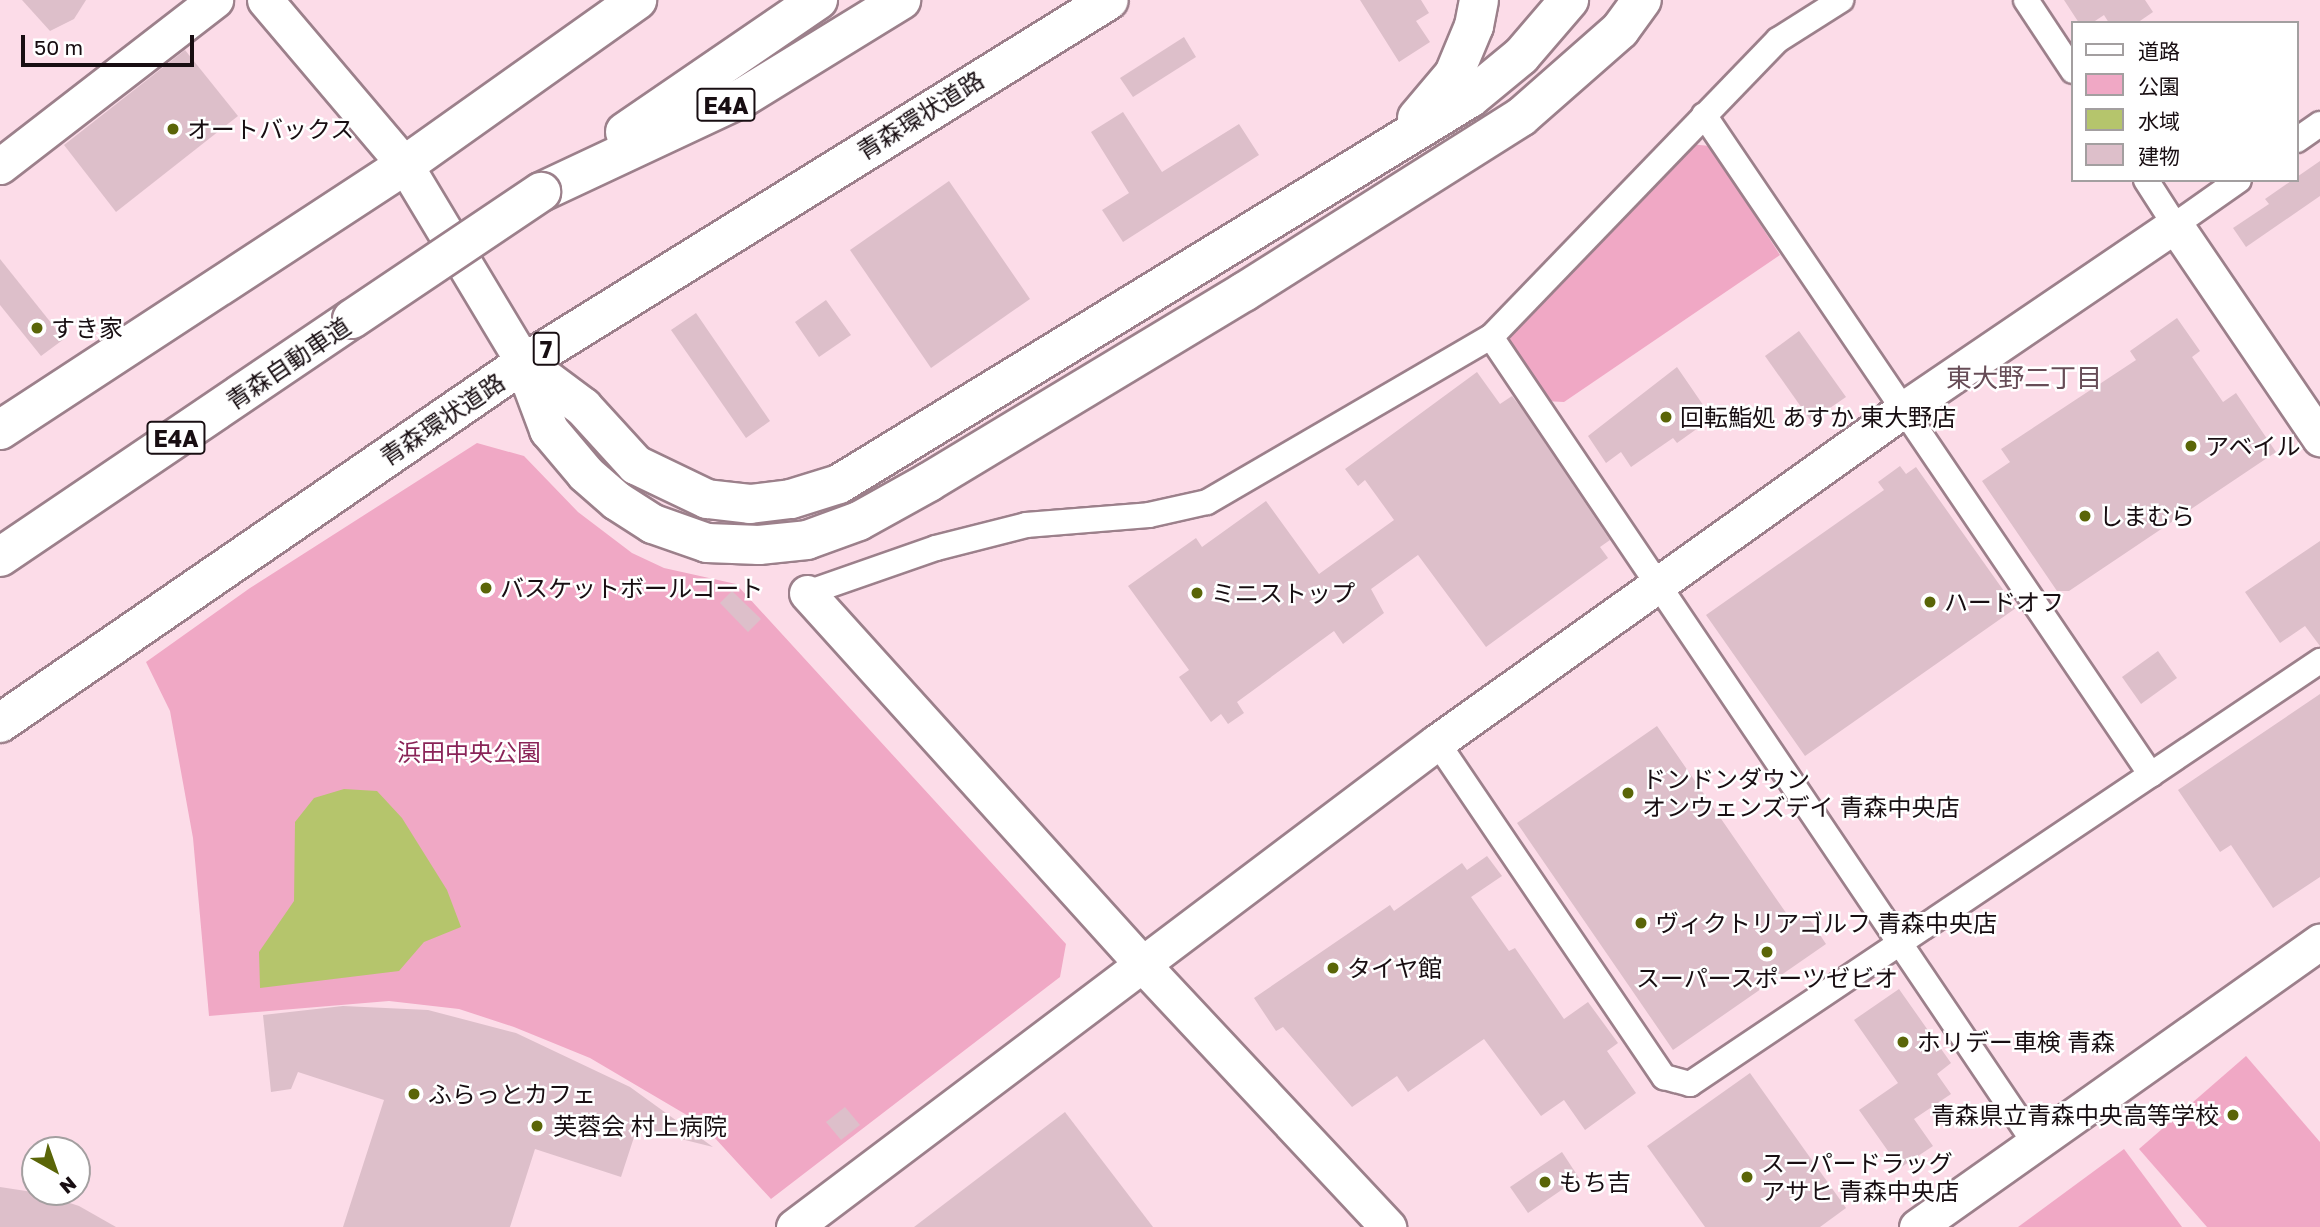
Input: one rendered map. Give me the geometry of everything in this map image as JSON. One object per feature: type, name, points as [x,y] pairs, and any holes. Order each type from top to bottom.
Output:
[{"type":"highway","points":[[0,430],[405,165],[637,0]]},
{"type":"highway","name":"青森自動車道","points":[[0,557],[541,192],[818,0]]},
{"type":"highway","name":"青森自動車道","points":[[541,192],[742,98],[901,0]]},
{"type":"highway","name":"青森環状道路","points":[[0,723],[524,363],[1109,0]]},
{"type":"highway","points":[[1403,136],[1454,74],[1474,26],[1479,0]]},
{"type":"highway","points":[[524,363],[583,407],[636,465],[670,485],[707,499],[750,503],[791,499],[839,484],[887,457],[1403,136],[1470,98],[1521,56],[1569,0]]},
{"type":"highway","points":[[1392,195],[1523,90],[1565,47],[1595,0]]},
{"type":"highway","points":[[524,363],[549,430],[586,474],[617,501],[653,524],[707,543],[759,545],[807,540],[859,521],[929,482],[1244,292],[1392,195],[1521,117],[1620,30],[1642,0]]},
{"type":"street","points":[[0,166],[215,0]]},
{"type":"street","points":[[265,0],[405,165],[524,363]]},
{"type":"street","points":[[1388,1227],[1141,963],[807,593],[936,548],[1026,525],[1149,515],[1207,502],[1491,337],[1778,40],[1841,0]]},
{"type":"street","points":[[2026,0],[2072,69]]},
{"type":"street","points":[[1704,115],[2151,775]]},
{"type":"street","points":[[2299,139],[2320,124]]},
{"type":"street","points":[[2147,182],[2320,438]]},
{"type":"street","points":[[794,1227],[1437,742],[1904,409],[2236,182]]},
{"type":"street","points":[[1491,337],[2034,1142]]},
{"type":"street","points":[[1437,742],[1664,1077],[1690,1084],[1901,945],[2320,661]]},
{"type":"street","points":[[1917,1227],[2320,942]]},
{"type":"green space","points":[[1690,144],[1710,146],[1780,255],[1564,402],[1544,401],[1509,348],[1511,332]]},
{"type":"green space","name":"浜田中央公園","points":[[477,443],[524,456],[578,512],[632,553],[664,568],[736,584],[1066,944],[1060,977],[771,1199],[702,1124],[590,1058],[514,1027],[459,1009],[389,1001],[209,1016],[193,838],[170,711],[146,662],[250,588]]},
{"type":"green space","points":[[2246,1056],[2320,1142],[2320,1227],[2207,1227],[2139,1149]]},
{"type":"green space","points":[[2124,1149],[2182,1227],[2018,1227]]},
{"type":"water","points":[[344,789],[377,791],[402,818],[447,890],[461,927],[424,942],[399,971],[260,988],[259,952],[294,901],[295,822],[314,798]]},
{"type":"building","points":[[22,0],[86,0],[74,19],[50,31]]},
{"type":"building","points":[[1360,0],[1421,0],[1429,13],[1416,21],[1430,42],[1399,62]]},
{"type":"building","points":[[2064,0],[2145,0],[2153,12],[2140,21],[2108,21],[2104,15],[2095,21],[2078,21]]},
{"type":"building","points":[[1184,37],[1196,57],[1133,97],[1120,78]]},
{"type":"building","points":[[185,50],[238,116],[116,212],[64,145]]},
{"type":"building","points":[[1123,112],[1162,172],[1239,124],[1259,155],[1123,242],[1102,210],[1129,193],[1091,132]]},
{"type":"building","points":[[2320,161],[2320,196],[2246,247],[2233,228],[2269,204],[2265,199],[2290,182],[2299,182],[2299,176]]},
{"type":"building","points":[[949,181],[1030,299],[931,368],[850,250]]},
{"type":"building","points":[[0,259],[64,339],[41,356],[0,305]]},
{"type":"building","points":[[826,300],[851,335],[819,357],[795,322]]},
{"type":"building","points":[[696,313],[770,421],[746,438],[671,330]]},
{"type":"building","points":[[2177,318],[2200,351],[2192,357],[2223,402],[2236,393],[2276,452],[2069,591],[2057,591],[1982,481],[2010,462],[2001,449],[2136,360],[2130,351]]},
{"type":"building","points":[[1799,331],[1846,397],[1811,421],[1765,356]]},
{"type":"building","points":[[1677,367],[1712,418],[1677,443],[1673,438],[1631,467],[1621,452],[1606,463],[1588,436]]},
{"type":"building","points":[[1477,372],[1500,404],[1512,396],[1522,409],[1610,540],[1600,547],[1608,558],[1486,647],[1418,555],[1371,589],[1384,613],[1343,644],[1334,631],[1237,702],[1244,713],[1228,724],[1221,714],[1211,722],[1179,677],[1189,670],[1128,586],[1196,538],[1202,547],[1266,501],[1319,574],[1394,520],[1365,480],[1358,486],[1345,469]]},
{"type":"building","points":[[1900,466],[1906,474],[1916,467],[2016,608],[1805,756],[1706,615],[1884,490],[1878,482]]},
{"type":"building","points":[[2320,541],[2320,646],[2305,626],[2280,643],[2245,592]]},
{"type":"building","points":[[732,591],[761,619],[748,632],[720,603]]},
{"type":"building","points":[[2158,651],[2177,678],[2141,704],[2122,677]]},
{"type":"building","points":[[2320,694],[2320,877],[2273,908],[2231,845],[2220,852],[2178,790]]},
{"type":"building","points":[[1657,726],[1793,923],[1806,914],[1826,944],[1673,1050],[1517,823]]},
{"type":"building","points":[[1487,856],[1502,876],[1471,897],[1509,951],[1515,948],[1564,1019],[1588,1002],[1618,1043],[1607,1051],[1636,1093],[1585,1130],[1564,1100],[1541,1116],[1484,1039],[1408,1092],[1397,1076],[1352,1107],[1283,1027],[1276,1031],[1254,998],[1390,905],[1394,911],[1462,863],[1467,870]]},
{"type":"building","name":"ホリデー車検 青森","points":[[1899,989],[1951,1063],[1937,1074],[1951,1094],[1914,1119],[1933,1146],[1900,1168],[1859,1110],[1898,1083],[1854,1020]]},
{"type":"building","points":[[343,1006],[428,1010],[516,1033],[630,1087],[713,1147],[637,1128],[621,1177],[535,1149],[510,1227],[343,1227],[384,1100],[298,1072],[291,1089],[271,1092],[263,1015]]},
{"type":"building","name":"スーパードラッグ アサヒ 青森中央店","points":[[1750,1073],[1846,1208],[1820,1227],[1705,1227],[1647,1146]]},
{"type":"building","points":[[845,1107],[860,1125],[841,1140],[826,1122]]},
{"type":"building","points":[[1065,1112],[1153,1227],[914,1227]]},
{"type":"building","name":"もち吉","points":[[1562,1152],[1579,1178],[1528,1213],[1510,1187]]},
{"type":"building","points":[[0,1187],[21,1190],[21,1206],[79,1206],[116,1227],[0,1227]]},
{"type":"place","name":"オートバックス","points":[[173,129]]},
{"type":"place","name":"すき家","points":[[37,328]]},
{"type":"place","name":"回転鮨処 あすか 東大野店","points":[[1666,417]]},
{"type":"place","name":"アベイル","points":[[2191,446]]},
{"type":"place","name":"しまむら","points":[[2085,516]]},
{"type":"place","name":"バスケットボールコート","points":[[486,588]]},
{"type":"place","name":"ミニストップ","points":[[1197,593]]},
{"type":"place","name":"ハードオフ","points":[[1930,602]]},
{"type":"place","name":"ドンドンダウン オンウェンズデイ 青森中央店","points":[[1628,793]]},
{"type":"place","name":"ヴィクトリアゴルフ 青森中央店","points":[[1641,923]]},
{"type":"place","name":"スーパースポーツゼビオ","points":[[1767,952]]},
{"type":"place","name":"タイヤ館","points":[[1333,968]]},
{"type":"place","name":"ホリデー車検 青森","points":[[1903,1042]]},
{"type":"place","name":"ふらっとカフェ","points":[[414,1094]]},
{"type":"place","name":"青森県立青森中央高等学校","points":[[2233,1115]]},
{"type":"place","name":"芙蓉会 村上病院","points":[[537,1126]]},
{"type":"place","name":"スーパードラッグ アサヒ 青森中央店","points":[[1747,1177]]},
{"type":"place","name":"もち吉","points":[[1545,1182]]},
{"type":"district","name":"東大野二丁目","points":[[2024,378]]}]
